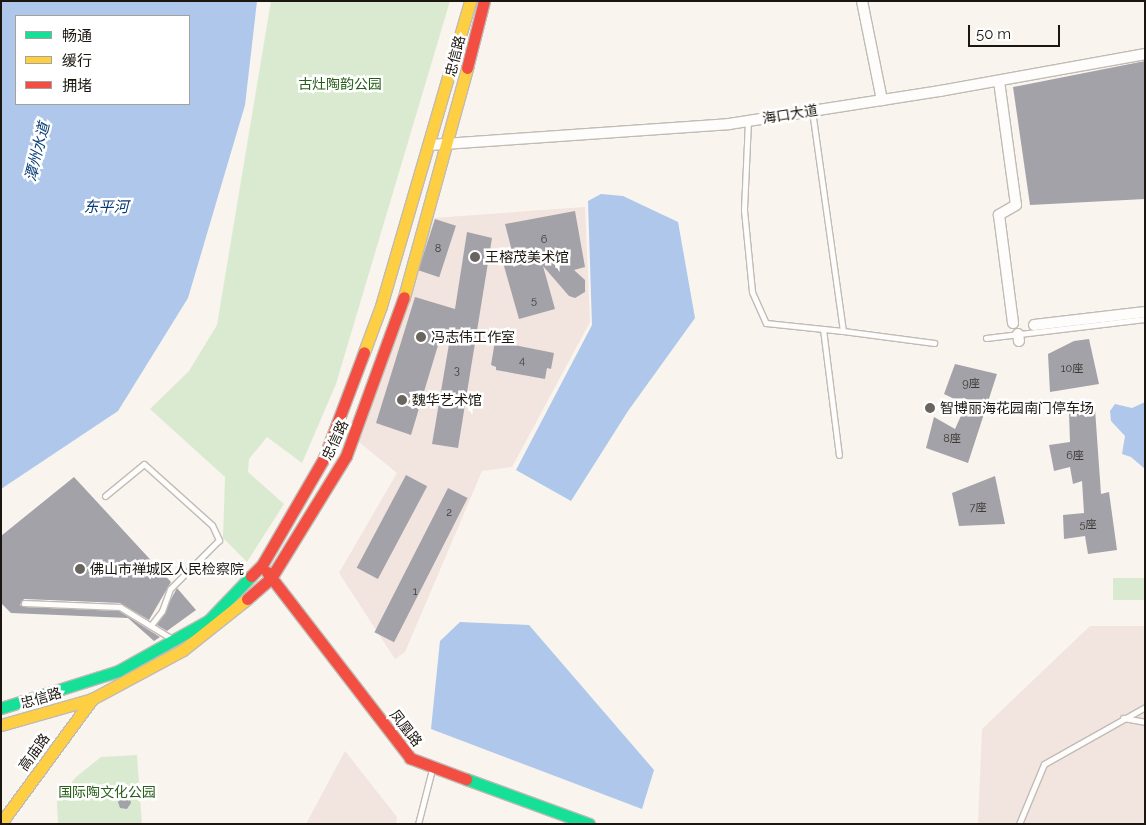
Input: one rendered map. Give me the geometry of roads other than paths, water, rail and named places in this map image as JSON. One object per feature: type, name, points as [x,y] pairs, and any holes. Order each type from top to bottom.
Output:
[{"type":"main road","name":"忠信路","points":[[1,708],[53,694],[118,671],[208,621],[262,565],[324,458],[381,306],[430,145],[470,1]]},
{"type":"main road","name":"忠信路","points":[[1,726],[92,699],[183,650],[271,578],[346,456],[366,408],[398,316],[448,144],[484,1]]},
{"type":"main road","name":"凤凰路","points":[[262,565],[410,758],[589,824]]},
{"type":"main road","name":"高庙路","points":[[1,823],[92,699]]},
{"type":"street","points":[[862,1],[882,100]]},
{"type":"street","name":"海口大道","points":[[430,145],[748,121],[882,100],[1145,54]]},
{"type":"street","points":[[999,80],[1016,205],[999,215],[1013,323]]},
{"type":"street","points":[[1034,325],[1145,312]]},
{"type":"lane","points":[[812,111],[843,331]]},
{"type":"lane","points":[[748,121],[744,210],[752,292],[766,323],[934,343]]},
{"type":"lane","points":[[986,338],[1018,338],[1145,319]]},
{"type":"lane","points":[[823,329],[839,455]]},
{"type":"lane","points":[[105,496],[144,464],[212,525],[219,540],[170,589],[162,611],[151,625]]},
{"type":"lane","points":[[24,603],[120,607],[138,620],[151,625],[173,640],[183,650]]},
{"type":"lane","points":[[1019,824],[1044,764],[1122,718],[1145,707]]},
{"type":"lane","points":[[1122,718],[1145,722]]},
{"type":"lane","points":[[418,824],[432,766]]},
{"type":"water","name":"东平河","points":[[1,1],[257,1],[245,105],[188,298],[118,411],[1,489]]},
{"type":"water","points":[[601,194],[623,196],[678,222],[695,318],[628,411],[571,501],[516,470],[592,325],[588,201]]},
{"type":"water","points":[[1145,402],[1145,469],[1131,457],[1122,454],[1125,436],[1111,421],[1110,411],[1115,404],[1132,408]]},
{"type":"water","points":[[460,622],[529,625],[654,770],[642,809],[431,729],[440,641]]},
{"type":"place","name":"王榕茂美术馆","points":[[475,257]]},
{"type":"place","name":"冯志伟工作室","points":[[421,337]]},
{"type":"place","name":"魏华艺术馆","points":[[402,400]]},
{"type":"place","name":"智博丽海花园南门停车场","points":[[930,408]]},
{"type":"place","name":"佛山市禅城区人民检察院","points":[[80,569]]},
{"type":"park label","name":"古灶陶韵公园","points":[[340,84]]},
{"type":"park label","name":"国际陶文化公园","points":[[107,792]]},
{"type":"water label","name":"潭州水道","points":[[38,152]]}]
